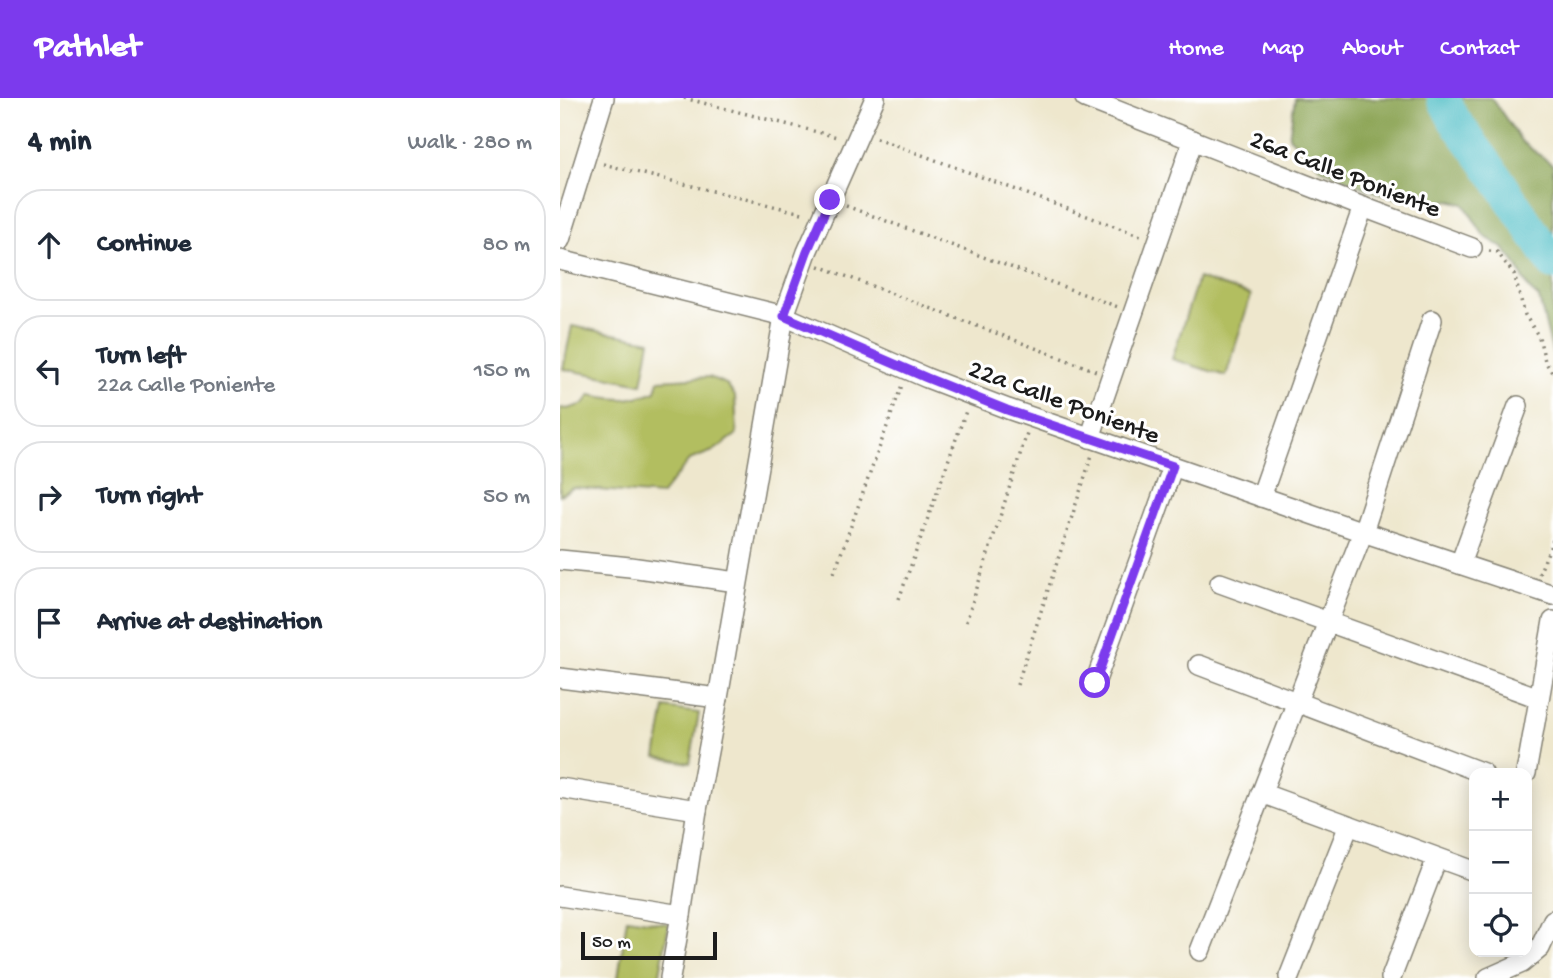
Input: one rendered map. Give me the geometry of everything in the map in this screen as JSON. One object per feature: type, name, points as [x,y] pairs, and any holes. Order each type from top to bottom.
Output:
[{"type":"street","points":[[560,240],[604,98]]},
{"type":"street","points":[[670,978],[784,316],[804,260],[875,98]]},
{"type":"street","name":"26a Calle Poniente","points":[[1085,98],[1472,248]]},
{"type":"street","points":[[1094,439],[1111,377],[1193,140]]},
{"type":"street","points":[[1261,497],[1363,207]]},
{"type":"street","name":"22a Calle Poniente","points":[[560,260],[784,316],[908,370],[1032,418],[1544,592]]},
{"type":"street","points":[[1200,951],[1363,532],[1432,320]]},
{"type":"street","points":[[1460,564],[1518,406]]},
{"type":"street","points":[[1095,683],[1173,466]]},
{"type":"street","points":[[560,560],[737,582]]},
{"type":"street","points":[[1220,583],[1539,698]]},
{"type":"street","points":[[1527,768],[1553,621]]},
{"type":"street","points":[[1199,665],[1470,768]]},
{"type":"street","points":[[560,678],[718,698]]},
{"type":"street","points":[[560,788],[697,810]]},
{"type":"street","points":[[1261,793],[1469,870]]},
{"type":"street","points":[[1289,977],[1349,825]]},
{"type":"street","points":[[1391,978],[1437,858]]},
{"type":"street","points":[[560,896],[681,915]]},
{"type":"street","points":[[1488,978],[1522,963],[1540,948],[1553,920]]},
{"type":"path","points":[[684,98],[858,137],[1158,242]]},
{"type":"path","points":[[585,160],[826,209],[1133,313]]},
{"type":"path","points":[[1472,248],[1497,252],[1514,274],[1525,315],[1539,337],[1545,361],[1553,374]]},
{"type":"path","points":[[804,260],[1111,377]]},
{"type":"path","points":[[834,573],[908,370]]},
{"type":"path","points":[[899,599],[972,396]]},
{"type":"path","points":[[966,622],[1032,418]]},
{"type":"path","points":[[1017,685],[1094,439]]},
{"type":"path","points":[[1544,592],[1553,540]]},
{"type":"green space","points":[[1295,98],[1493,100],[1522,142],[1553,165],[1553,355],[1539,298],[1530,290],[1514,261],[1502,247],[1484,236],[1464,204],[1449,200],[1430,203],[1400,199],[1372,191],[1322,169],[1289,137]]},
{"type":"green space","points":[[1198,278],[1251,295],[1226,376],[1172,359]]},
{"type":"green space","points":[[572,326],[650,341],[642,384],[563,369]]},
{"type":"green space","points":[[709,377],[726,384],[735,396],[737,434],[713,451],[689,460],[661,495],[573,488],[560,495],[560,408],[567,409],[584,404],[590,395],[616,399],[638,397],[656,391],[659,380]]},
{"type":"green space","points":[[665,708],[699,713],[690,763],[656,757]]},
{"type":"green space","points":[[627,918],[669,924],[659,978],[618,978]]},
{"type":"waterway","points":[[1443,98],[1455,121],[1495,175],[1553,263]]},
{"type":"route","points":[[830,200],[807,252],[784,316],[1007,410],[1173,466],[1095,683]]}]
